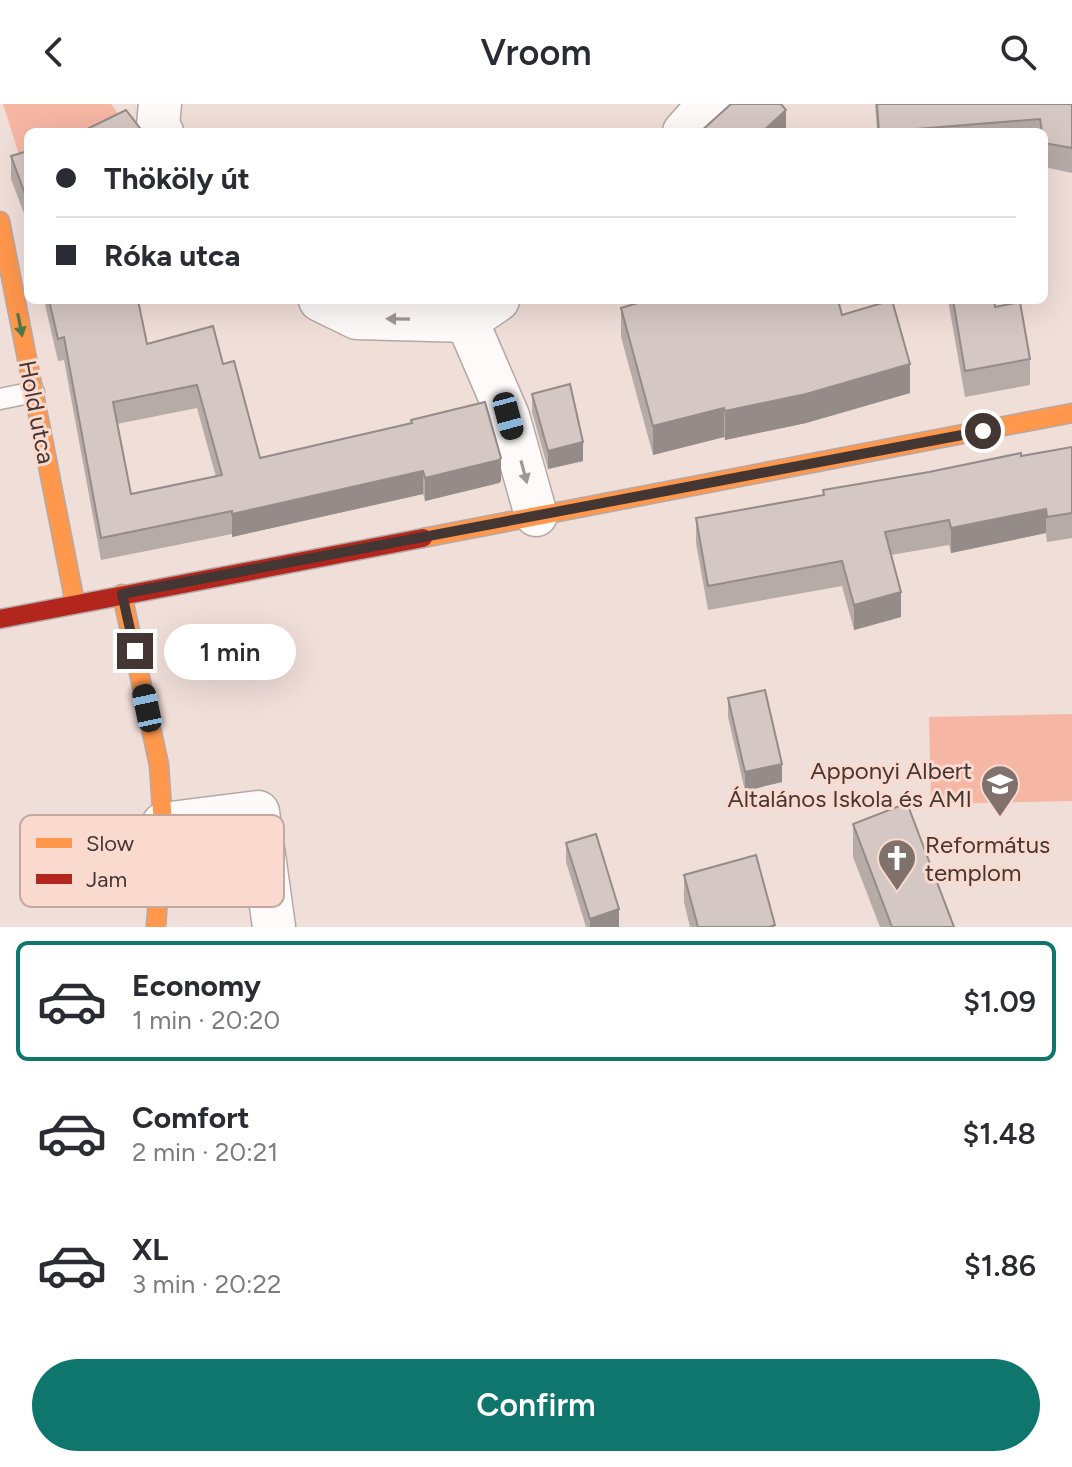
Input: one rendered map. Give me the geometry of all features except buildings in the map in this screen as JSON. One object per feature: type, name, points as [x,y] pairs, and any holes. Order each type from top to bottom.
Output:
[{"type":"street","points":[[160,104],[160,128]]},
{"type":"street","points":[[688,128],[709,104]]},
{"type":"street","name":"Hold utca","points":[[0,221],[75,603]]},
{"type":"street","points":[[328,304],[357,318],[482,310],[536,515]]},
{"type":"street","points":[[0,619],[1072,413]]},
{"type":"street","points":[[122,594],[159,765],[162,815]]},
{"type":"street","points":[[234,815],[258,812],[258,815]]},
{"type":"street","points":[[156,907],[156,927]]},
{"type":"street","points":[[271,907],[274,927]]},
{"type":"lane","points":[[0,399],[34,392]]},
{"type":"shaded area","points":[[3,104],[111,104],[122,120],[102,128],[24,128],[24,160],[21,161]]},
{"type":"shaded area","points":[[1072,714],[1072,801],[931,804],[929,717]]},
{"type":"traffic: slow","points":[[0,221],[75,603]]},
{"type":"traffic: slow","points":[[423,538],[1072,413]]},
{"type":"traffic: slow","points":[[122,594],[159,765],[162,815]]},
{"type":"traffic: slow","points":[[156,927],[157,907]]},
{"type":"traffic: jam","points":[[0,619],[423,538]]},
{"type":"place","name":"Apponyi Albert Általános Iskola és AMI","points":[[1000,818]]},
{"type":"place","name":"Református templom","points":[[897,892]]},
{"type":"route","points":[[135,651],[122,594],[983,431]]}]
